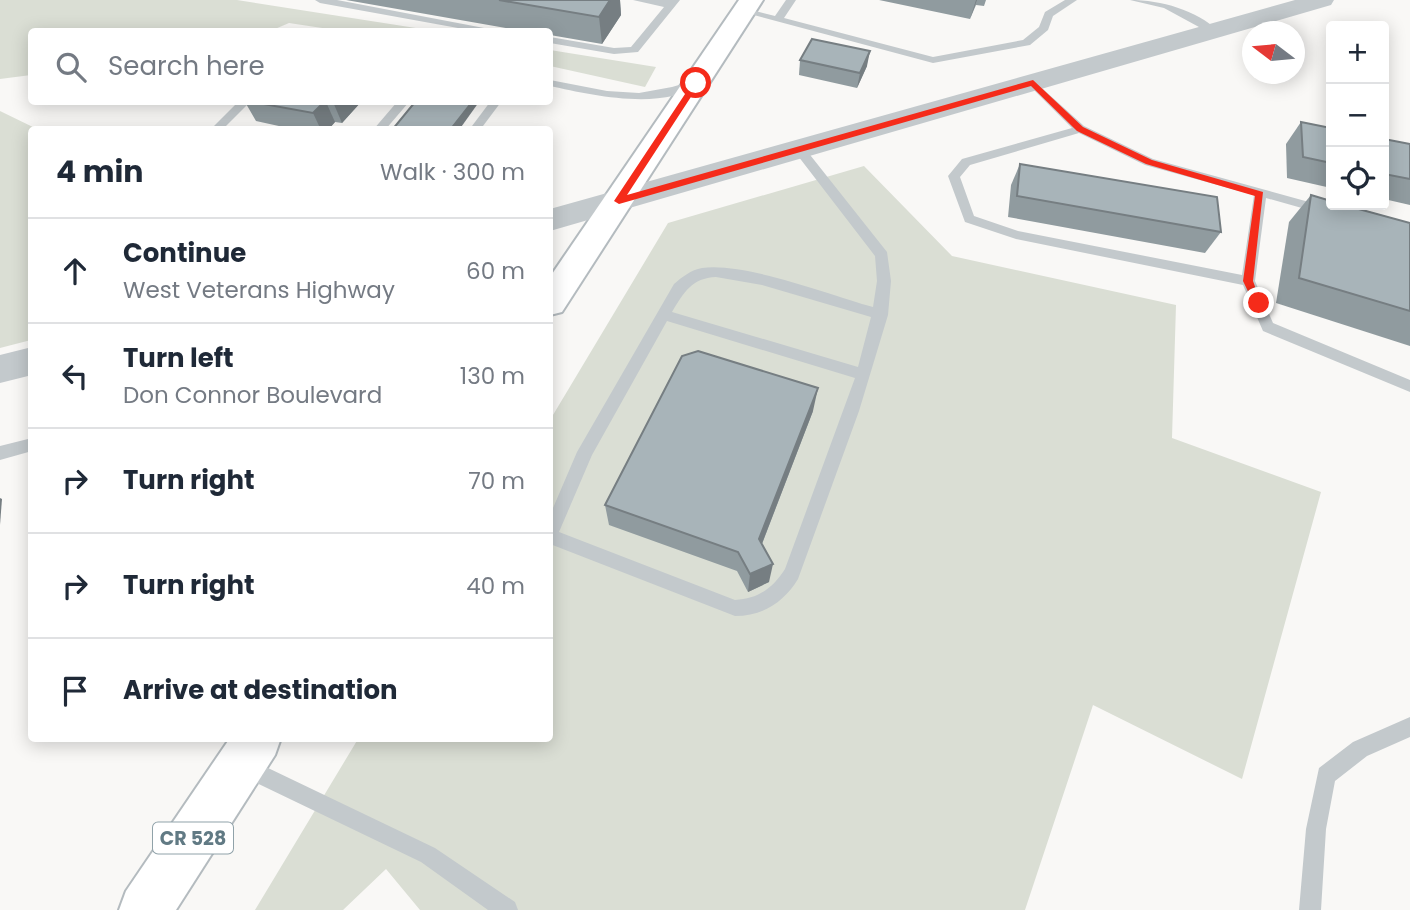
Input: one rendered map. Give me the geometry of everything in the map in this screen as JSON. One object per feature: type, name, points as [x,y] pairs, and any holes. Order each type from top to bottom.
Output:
[{"type":"main road","points":[[553,299],[748,6]]},
{"type":"main road","name":"CR 528","points":[[145,910],[249,752]]},
{"type":"street","points":[[553,218],[1322,0]]},
{"type":"street","points":[[0,369],[28,362]]},
{"type":"lane","points":[[320,0],[478,28]]},
{"type":"lane","points":[[638,0],[673,3]]},
{"type":"lane","points":[[778,19],[791,0]]},
{"type":"lane","points":[[748,6],[778,19],[933,60],[1026,43],[1044,28],[1049,14],[1072,0]]},
{"type":"lane","points":[[1135,0],[1167,6],[1214,31]]},
{"type":"lane","points":[[553,41],[614,51],[634,50],[673,3]]},
{"type":"lane","points":[[553,83],[642,98],[664,96],[696,83]]},
{"type":"lane","points":[[1033,83],[1080,129],[1149,162],[1334,213]]},
{"type":"lane","points":[[219,126],[241,105]]},
{"type":"lane","points":[[382,126],[400,105]]},
{"type":"lane","points":[[477,126],[493,105]]},
{"type":"lane","points":[[1080,129],[966,162],[954,176],[969,219],[1016,235],[1248,281]]},
{"type":"lane","points":[[553,535],[735,608],[747,609],[782,590],[792,573],[862,374],[880,315],[886,276],[882,255],[799,149]]},
{"type":"lane","points":[[1260,194],[1248,281],[1268,327],[1410,386]]},
{"type":"lane","points":[[553,527],[585,453],[679,288],[689,278],[713,272],[728,272],[880,315]]},
{"type":"lane","points":[[664,315],[862,374]]},
{"type":"lane","points":[[0,453],[28,445]]},
{"type":"lane","points":[[1310,910],[1316,829],[1326,775],[1360,749],[1410,727]]},
{"type":"lane","points":[[249,752],[428,855],[507,910]]},
{"type":"shaded area","points":[[0,0],[237,0],[416,28],[322,28],[289,23],[277,28],[28,28],[28,75],[0,79]]},
{"type":"shaded area","points":[[553,50],[656,67],[645,87],[553,67]]},
{"type":"shaded area","points":[[0,111],[31,126],[28,126],[28,341],[0,348]]},
{"type":"shaded area","points":[[864,166],[952,256],[1176,305],[1172,438],[1321,492],[1242,779],[1093,705],[1025,910],[420,910],[386,869],[343,910],[255,910],[356,742],[553,742],[553,415],[668,223]]},
{"type":"building","points":[[499,0],[610,0],[599,17]]},
{"type":"building","points":[[812,39],[870,51],[860,73],[800,60]]},
{"type":"building","points":[[269,105],[321,105],[313,113]]},
{"type":"building","points":[[413,105],[470,105],[453,126],[395,126]]},
{"type":"building","points":[[1301,122],[1326,127],[1326,162],[1303,157]]},
{"type":"building","points":[[1389,140],[1410,144],[1410,179],[1389,175]]},
{"type":"building","points":[[1020,164],[1217,197],[1221,232],[1017,196]]},
{"type":"building","points":[[1311,195],[1326,200],[1326,210],[1362,210],[1410,223],[1410,311],[1299,278]]},
{"type":"building","points":[[698,351],[818,388],[759,539],[773,564],[750,574],[738,552],[605,505],[682,356]]},
{"type":"route","points":[[696,83],[619,201],[1033,83],[1080,129],[1149,162],[1260,194],[1248,281],[1259,303]]}]
